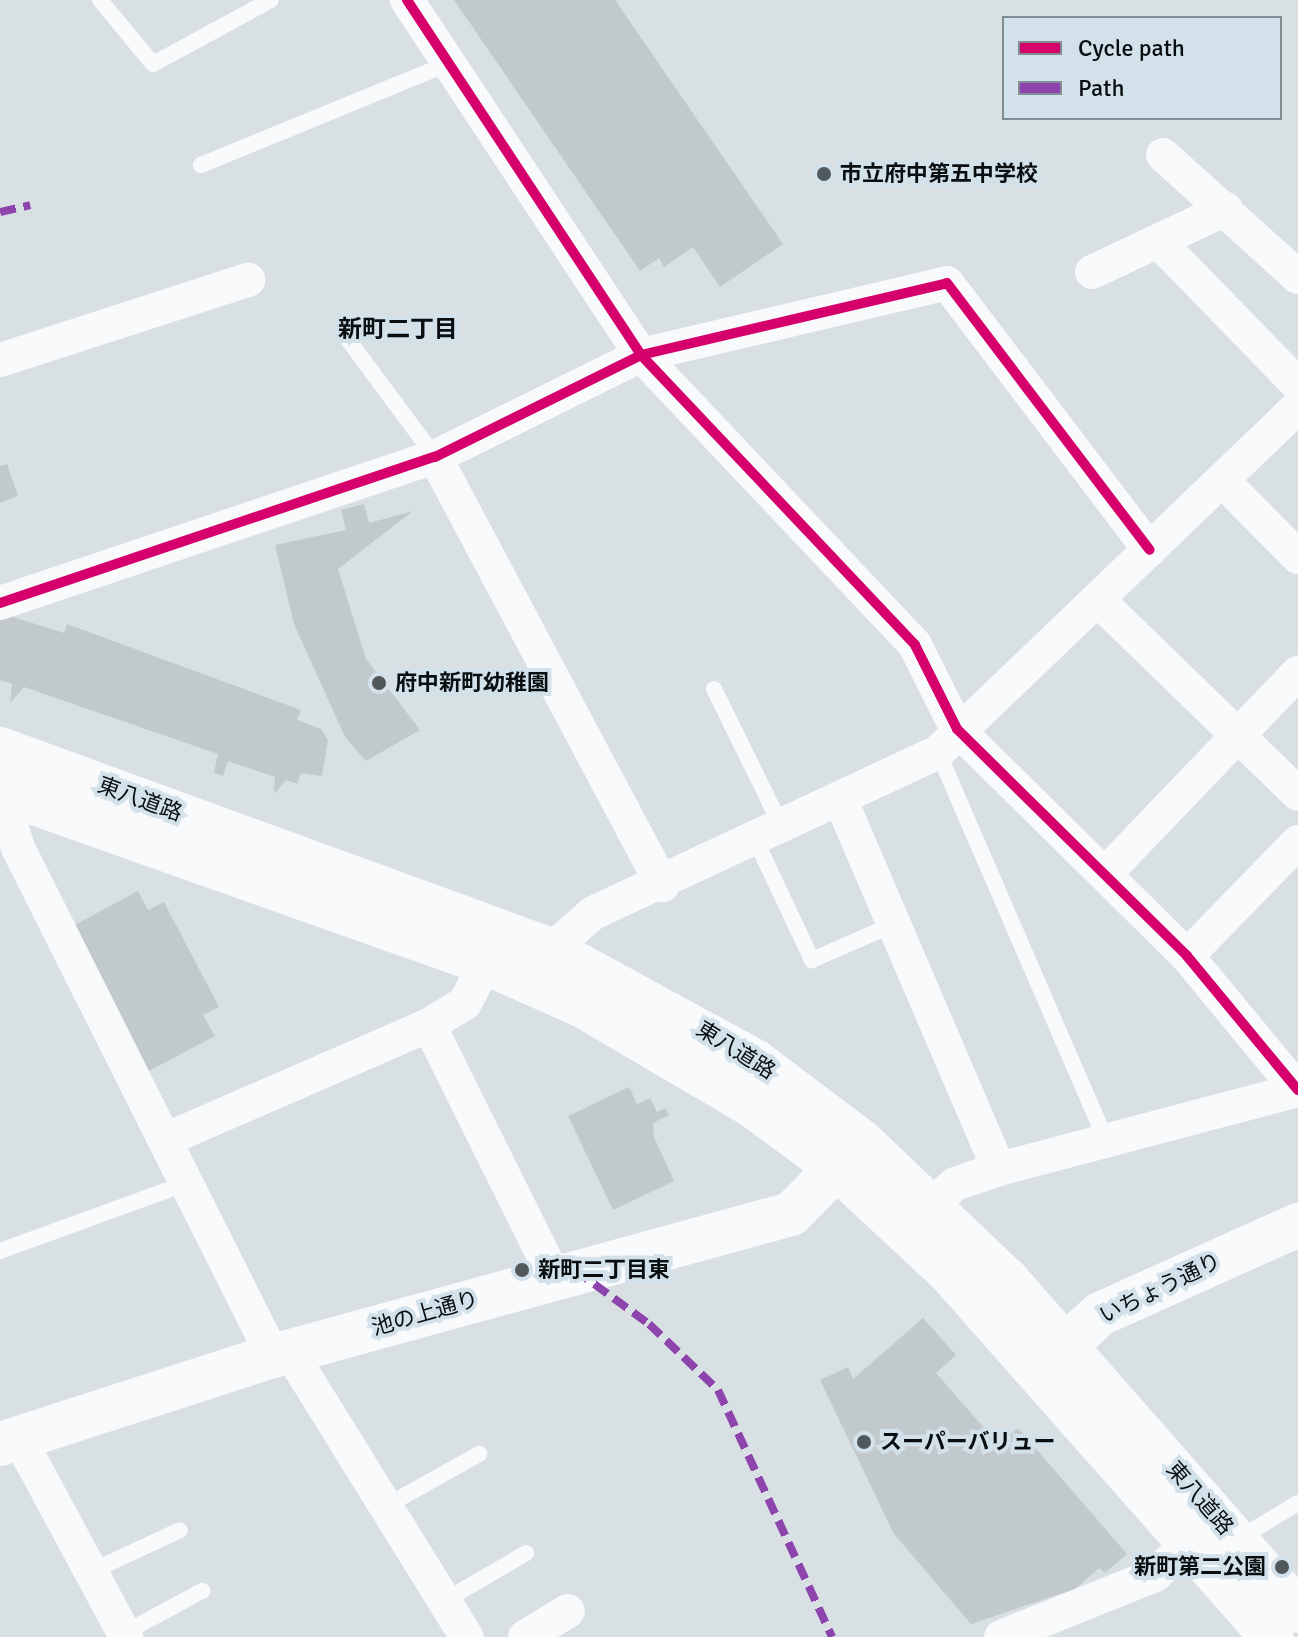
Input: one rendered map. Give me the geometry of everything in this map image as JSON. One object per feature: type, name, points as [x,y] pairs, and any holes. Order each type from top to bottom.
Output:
[{"type":"main road","name":"東八道路","points":[[0,749],[551,950],[756,1062],[932,1204],[1189,1542],[1272,1637]]},
{"type":"main road","name":"東八道路","points":[[1,790],[486,963],[696,1068],[837,1168],[949,1272],[1051,1358],[1237,1540],[1298,1611]]},
{"type":"main road","name":"池の上通り","points":[[9,1441],[282,1354],[553,1275],[791,1214],[837,1168]]},
{"type":"main road","name":"いちょう通り","points":[[1051,1358],[1100,1314],[1298,1225]]},
{"type":"street","points":[[407,0],[452,62],[641,355],[915,645],[948,740],[1105,874],[1187,956],[1298,1090],[999,1169],[955,1184],[932,1204]]},
{"type":"street","points":[[1163,155],[1298,277]]},
{"type":"street","points":[[1092,272],[1162,245],[1226,209]]},
{"type":"street","points":[[1162,245],[1298,385]]},
{"type":"street","points":[[0,360],[248,280]]},
{"type":"street","points":[[0,603],[435,457],[641,355],[947,283],[1150,550]]},
{"type":"street","points":[[551,950],[593,913],[663,885],[841,801],[948,740],[1099,601],[1298,407]]},
{"type":"street","points":[[435,457],[663,885]]},
{"type":"street","points":[[1223,481],[1298,557]]},
{"type":"street","points":[[1099,601],[1298,794]]},
{"type":"street","points":[[1105,874],[1298,673]]},
{"type":"street","points":[[1,790],[18,848],[167,1139],[282,1354],[386,1506],[467,1637]]},
{"type":"street","points":[[841,801],[999,1169]]},
{"type":"street","points":[[1187,956],[1298,842]]},
{"type":"street","points":[[167,1139],[429,1025],[465,1003],[486,963]]},
{"type":"street","points":[[429,1025],[553,1275]]},
{"type":"street","points":[[9,1441],[125,1635]]},
{"type":"street","points":[[1001,1637],[1155,1575],[1189,1542]]},
{"type":"street","points":[[525,1637],[568,1611]]},
{"type":"lane","points":[[100,0],[153,64],[271,0]]},
{"type":"lane","points":[[201,165],[452,62]]},
{"type":"lane","points":[[349,341],[435,457]]},
{"type":"lane","points":[[714,689],[770,835],[812,960],[894,924]]},
{"type":"lane","points":[[948,740],[1106,1140]]},
{"type":"lane","points":[[0,1251],[190,1182]]},
{"type":"lane","points":[[386,1506],[479,1454]]},
{"type":"lane","points":[[1237,1540],[1298,1503]]},
{"type":"lane","points":[[90,1572],[180,1530]]},
{"type":"lane","points":[[444,1601],[526,1553]]},
{"type":"lane","points":[[125,1635],[202,1591]]},
{"type":"building","points":[[454,0],[615,0],[783,244],[720,287],[693,247],[664,267],[659,258],[640,271]]},
{"type":"building","points":[[7,464],[18,496],[0,503],[0,466]]},
{"type":"building","points":[[364,504],[369,523],[413,511],[338,569],[366,659],[420,730],[366,761],[345,737],[294,624],[275,545],[346,530],[341,510]]},
{"type":"building","points":[[10,616],[64,633],[67,624],[301,710],[297,720],[321,729],[328,740],[322,776],[301,773],[297,784],[286,780],[274,794],[275,777],[228,761],[223,776],[214,773],[218,754],[24,687],[10,703],[12,684],[0,680],[0,620]]},
{"type":"building","points":[[138,891],[148,910],[164,902],[219,1007],[203,1015],[215,1036],[147,1072],[69,928]]},
{"type":"building","points":[[629,1087],[637,1104],[650,1098],[657,1112],[665,1108],[669,1115],[653,1123],[654,1137],[674,1181],[613,1210],[568,1116]]},
{"type":"building","points":[[923,1318],[956,1355],[936,1373],[998,1444],[1018,1428],[1127,1554],[1105,1573],[1099,1568],[1075,1589],[971,1624],[894,1534],[820,1380],[848,1367],[853,1379]]},
{"type":"marked path","points":[[0,212],[30,205]]},
{"type":"marked path","points":[[575,1270],[649,1324],[718,1390],[832,1637]]},
{"type":"cycle path","points":[[407,0],[641,355],[915,645],[957,729],[1187,956],[1298,1090]]},
{"type":"cycle path","points":[[0,603],[435,457],[641,355],[947,283],[1150,550]]},
{"type":"place","name":"市立府中第五中学校","points":[[824,174]]},
{"type":"place","name":"府中新町幼稚園","points":[[379,683]]},
{"type":"place","name":"新町二丁目東","points":[[522,1270]]},
{"type":"place","name":"スーパーバリュー","points":[[864,1442]]},
{"type":"place","name":"新町第二公園","points":[[1282,1567]]},
{"type":"district","name":"新町二丁目","points":[[398,330]]}]
